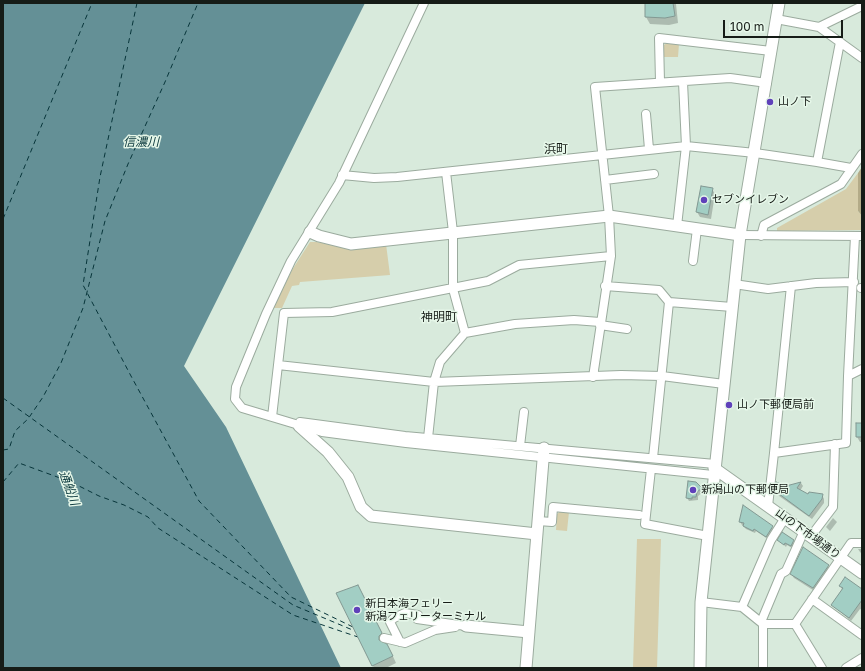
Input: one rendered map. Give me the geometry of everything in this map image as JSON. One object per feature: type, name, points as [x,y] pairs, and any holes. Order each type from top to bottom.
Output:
[{"type":"street","points":[[424,3],[342,175],[310,232],[291,261],[266,314],[236,387],[235,399],[242,408],[299,426],[329,433],[543,453],[653,458],[714,469]]},
{"type":"street","points":[[700,668],[701,602],[734,284],[740,235],[779,3]]},
{"type":"street","points":[[819,27],[862,5]]},
{"type":"street","points":[[776,19],[819,27],[862,58]]},
{"type":"street","points":[[660,82],[659,38],[771,51]]},
{"type":"street","points":[[818,162],[840,42]]},
{"type":"street","points":[[593,377],[611,256],[595,87],[730,78],[766,83]]},
{"type":"street","points":[[677,226],[686,146],[683,82]]},
{"type":"street","points":[[646,114],[649,150]]},
{"type":"street","points":[[342,175],[374,178],[446,172],[686,146],[755,153],[851,168]]},
{"type":"street","points":[[761,236],[764,225],[841,184],[862,154]]},
{"type":"street","points":[[446,172],[453,232],[453,289],[464,333]]},
{"type":"street","points":[[605,180],[654,174]]},
{"type":"street","points":[[310,232],[351,244],[608,216],[740,235],[858,236],[848,376],[846,443],[774,453]]},
{"type":"street","points":[[693,261],[697,229]]},
{"type":"street","points":[[275,418],[278,365],[284,313],[332,312],[488,281],[519,265],[611,256]]},
{"type":"street","points":[[734,284],[768,289],[816,283],[854,282]]},
{"type":"street","points":[[606,286],[659,290],[669,302],[732,308]]},
{"type":"street","points":[[768,506],[791,286]]},
{"type":"street","points":[[653,458],[669,302]]},
{"type":"street","points":[[428,438],[434,382],[440,362],[464,333],[514,324],[574,320],[600,323],[627,329]]},
{"type":"street","points":[[278,365],[434,382],[662,376],[724,384]]},
{"type":"street","points":[[848,376],[862,369]]},
{"type":"street","points":[[520,446],[524,412]]},
{"type":"street","points":[[275,418],[428,438],[520,446],[543,453],[651,469],[714,469]]},
{"type":"street","points":[[299,426],[328,452],[348,477],[361,507],[370,516],[537,534]]},
{"type":"street","points":[[763,668],[762,623],[781,574],[786,571],[807,534],[833,507],[835,444]]},
{"type":"street","points":[[526,668],[543,453]]},
{"type":"street","points":[[651,469],[644,524],[708,536]]},
{"type":"street","name":"山の下市場通り","points":[[714,469],[862,573]]},
{"type":"street","points":[[538,521],[552,522],[553,507],[639,515]]},
{"type":"street","points":[[742,607],[770,540],[785,518]]},
{"type":"street","points":[[795,624],[851,543],[862,543]]},
{"type":"street","points":[[812,599],[862,635]]},
{"type":"street","points":[[701,602],[742,607],[762,623],[795,624]]},
{"type":"street","points":[[400,642],[390,622],[404,614],[418,615],[417,619],[466,626],[529,632]]},
{"type":"street","points":[[795,624],[822,668]]},
{"type":"street","points":[[384,638],[405,643],[435,630],[466,626]]},
{"type":"street","points":[[846,668],[862,658]]},
{"type":"shaded area","points":[[667,43],[679,44],[678,57],[664,57],[664,45]]},
{"type":"shaded area","points":[[862,167],[862,216],[858,211],[858,173]]},
{"type":"shaded area","points":[[858,173],[858,211],[862,216],[862,230],[777,231],[777,228],[846,189]]},
{"type":"shaded area","points":[[310,242],[350,247],[386,244],[390,275],[300,282],[299,285],[292,286],[282,308],[273,308],[292,270]]},
{"type":"shaded area","points":[[561,511],[569,512],[567,531],[556,530],[557,514]]},
{"type":"shaded area","points":[[637,539],[661,539],[657,668],[633,668]]},
{"type":"water","name":"信濃川","points":[[3,3],[365,3],[184,366],[226,427],[341,668],[3,668]]},
{"type":"building","points":[[645,3],[673,3],[675,16],[665,18],[645,17]]},
{"type":"building","name":"セブンイレブン","points":[[701,186],[713,188],[708,215],[696,212]]},
{"type":"building","points":[[856,423],[862,423],[862,437],[856,437]]},
{"type":"building","points":[[688,481],[696,482],[702,488],[697,492],[696,497],[692,497],[692,499],[686,498]]},
{"type":"building","points":[[776,482],[786,486],[801,482],[797,488],[808,494],[809,492],[823,494],[822,499],[809,516],[775,491]]},
{"type":"building","points":[[743,505],[773,526],[766,537],[754,529],[753,531],[743,526],[744,523],[739,522]]},
{"type":"building","points":[[782,532],[794,540],[791,546],[785,543],[784,545],[777,540]]},
{"type":"building","points":[[803,547],[829,565],[813,588],[790,574]]},
{"type":"building","points":[[845,577],[862,589],[862,600],[849,618],[831,605],[843,588],[839,586]]},
{"type":"building","name":"新日本海フェリー 新潟フェリーターミナル","points":[[358,585],[382,633],[379,636],[379,640],[387,644],[393,656],[372,666],[336,593]]},
{"type":"ferry route","points":[[3,219],[92,3]]},
{"type":"ferry route","points":[[137,3],[100,177],[83,285],[199,501],[291,597],[353,627]]},
{"type":"ferry route","points":[[3,450],[9,449],[15,431],[28,419],[43,397],[61,363],[83,308],[105,221],[128,164],[165,82],[198,3]]},
{"type":"ferry route","points":[[3,398],[293,605],[355,631]]},
{"type":"ferry route","points":[[3,482],[19,463],[71,482],[99,496],[124,505],[148,517],[158,528],[293,615],[358,637]]},
{"type":"place","name":"山ノ下","points":[[770,102]]},
{"type":"place","name":"セブンイレブン","points":[[704,200]]},
{"type":"place","name":"山ノ下郵便局前","points":[[729,405]]},
{"type":"place","name":"新潟山の下郵便局","points":[[693,490]]},
{"type":"place","name":"新日本海フェリー 新潟フェリーターミナル","points":[[357,610]]},
{"type":"district","name":"浜町","points":[[556,149]]},
{"type":"district","name":"神明町","points":[[439,317]]},
{"type":"water label","name":"通船川","points":[[69,488]]}]
